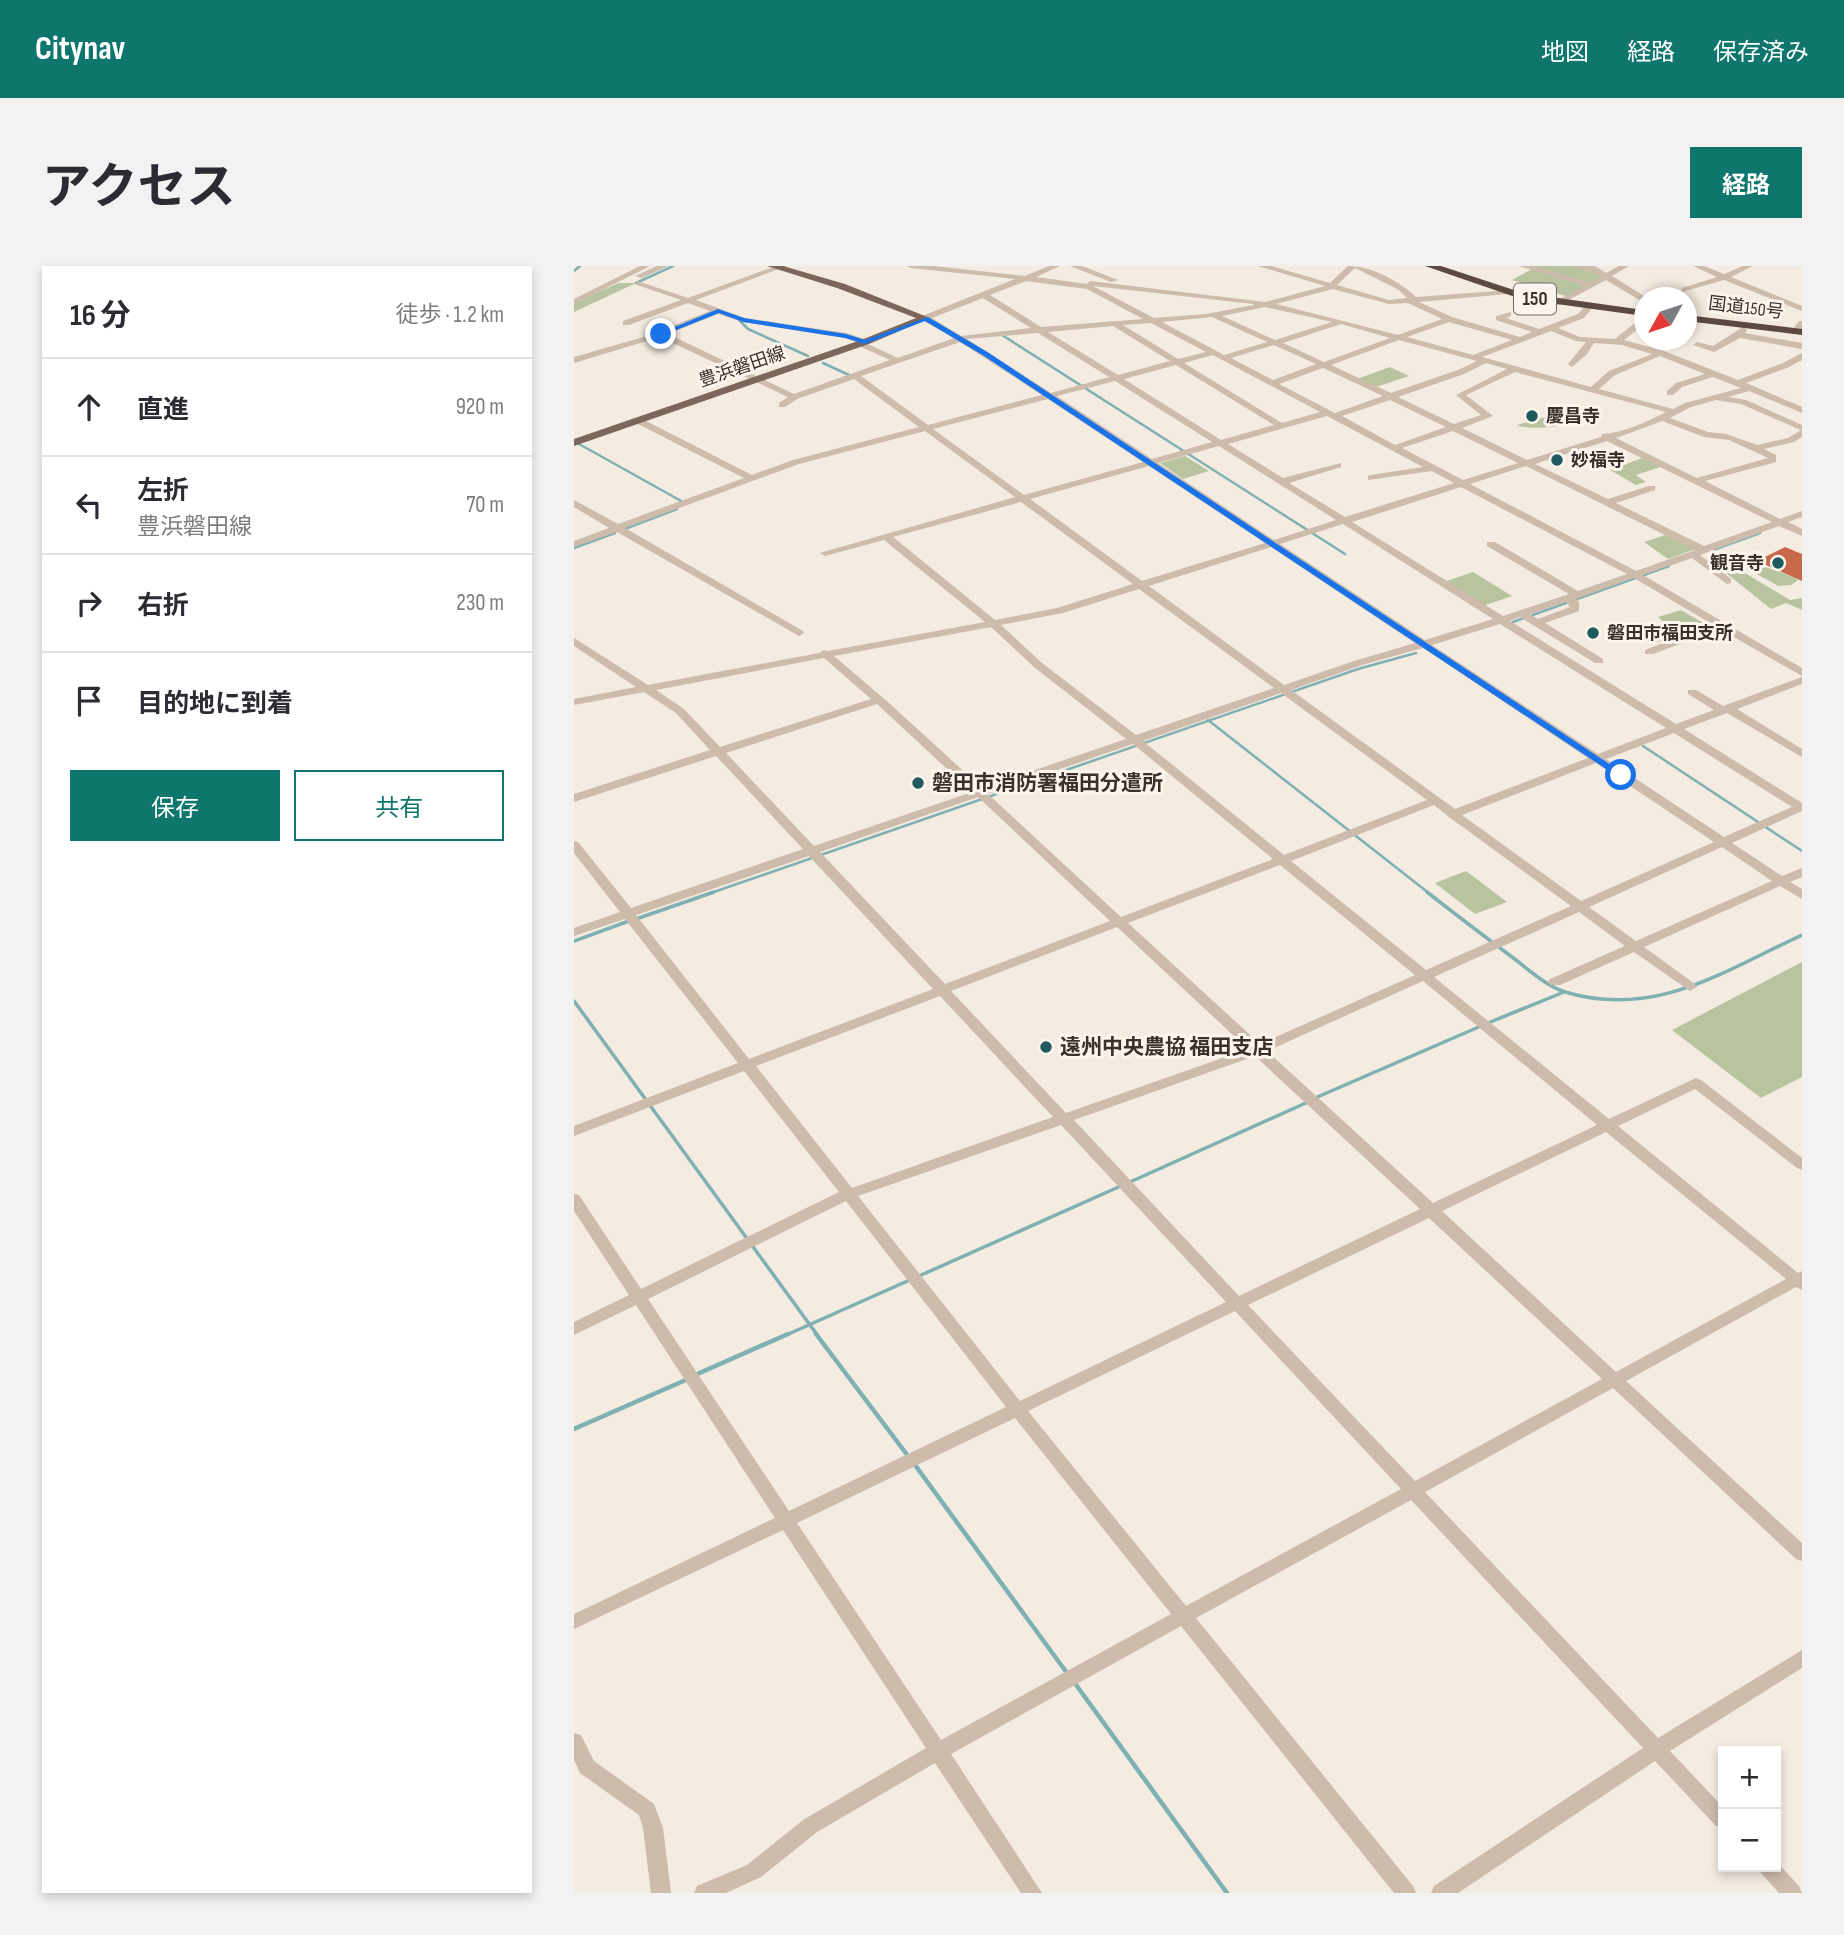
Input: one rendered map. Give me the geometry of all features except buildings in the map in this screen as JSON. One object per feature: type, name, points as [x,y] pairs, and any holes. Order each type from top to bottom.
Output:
[{"type":"highway","name":"150","points":[[1430,266],[1507,292],[1634,316]]},
{"type":"highway","name":"国道150号","points":[[1697,320],[1742,330],[1800,329]]},
{"type":"main road","points":[[776,267],[841,286],[925,318]]},
{"type":"main road","name":"豊浜磐田線","points":[[574,443],[863,343],[925,318]]},
{"type":"street","points":[[574,302],[646,266]]},
{"type":"street","points":[[615,283],[664,266]]},
{"type":"street","points":[[749,266],[776,267]]},
{"type":"street","points":[[911,266],[1270,304],[1671,411]]},
{"type":"street","points":[[925,318],[1056,266]]},
{"type":"street","points":[[1074,266],[1142,289]]},
{"type":"street","points":[[1262,266],[1381,301],[1411,304],[1507,292]]},
{"type":"street","points":[[782,405],[794,397],[962,338],[1214,315],[1270,304],[1329,287],[1354,266],[1402,288],[1411,304],[1449,319],[1518,339]]},
{"type":"street","points":[[1523,266],[1591,285]]},
{"type":"street","points":[[1575,266],[1604,275]]},
{"type":"street","points":[[1589,266],[1634,293]]},
{"type":"street","points":[[1559,303],[1604,275],[1625,266]]},
{"type":"street","points":[[1697,266],[1802,309]]},
{"type":"street","points":[[1694,287],[1749,266]]},
{"type":"street","points":[[626,324],[776,267]]},
{"type":"street","points":[[640,283],[743,320],[846,336],[895,360]]},
{"type":"street","points":[[1074,284],[1089,287],[1153,319],[1636,575],[1802,673]]},
{"type":"street","points":[[984,295],[1801,807]]},
{"type":"street","points":[[1475,357],[1581,316],[1589,307]]},
{"type":"street","points":[[574,359],[661,334],[718,311]]},
{"type":"street","points":[[1508,314],[1499,318],[1539,332]]},
{"type":"street","points":[[1214,315],[1324,365],[1607,503],[1699,555],[1727,581]]},
{"type":"street","points":[[1418,317],[1437,324]]},
{"type":"street","points":[[925,318],[962,338],[1802,895]]},
{"type":"street","points":[[1273,383],[1403,338],[1449,319]]},
{"type":"street","points":[[574,544],[796,462],[1178,362],[1275,343],[1341,321]]},
{"type":"street","points":[[1113,323],[1281,426]]},
{"type":"street","points":[[1616,342],[1634,325]]},
{"type":"street","points":[[1552,328],[1571,337],[1616,342],[1661,354],[1802,410]]},
{"type":"street","points":[[1697,345],[1714,349],[1742,330],[1802,346]]},
{"type":"street","points":[[661,334],[794,397]]},
{"type":"street","points":[[1572,364],[1591,340]]},
{"type":"street","points":[[1593,390],[1612,373],[1661,354]]},
{"type":"street","points":[[1738,383],[1784,366],[1802,356]]},
{"type":"street","points":[[825,553],[1390,397],[1486,360]]},
{"type":"street","points":[[1394,447],[1488,416],[1460,395],[1516,368]]},
{"type":"street","points":[[1670,393],[1679,385],[1712,374]]},
{"type":"street","points":[[854,375],[1690,987]]},
{"type":"street","points":[[574,702],[1059,611],[1662,418],[1671,411],[1749,388]]},
{"type":"street","points":[[1714,398],[1743,402],[1802,431],[1791,440],[1755,448]]},
{"type":"street","points":[[1662,418],[1707,435],[1713,434],[1755,448],[1773,460],[1695,481]]},
{"type":"street","points":[[639,421],[751,478]]},
{"type":"street","points":[[1605,436],[1802,533]]},
{"type":"street","points":[[1281,482],[1338,465]]},
{"type":"street","points":[[1370,478],[1434,468]]},
{"type":"street","points":[[1607,503],[1652,488]]},
{"type":"street","points":[[574,503],[799,633]]},
{"type":"street","points":[[1529,618],[1572,598],[1699,555],[1802,514]]},
{"type":"street","points":[[704,1893],[754,1871],[810,1826],[938,1751],[1800,1280],[1134,739],[1038,665],[993,623],[886,536]]},
{"type":"street","points":[[574,932],[1358,663],[1501,620],[1529,618],[1574,609],[1572,598],[1492,544]]},
{"type":"street","points":[[1529,618],[1599,661]]},
{"type":"street","points":[[1649,652],[1720,625]]},
{"type":"street","points":[[574,641],[680,711],[940,991],[1065,1120],[1718,1815]]},
{"type":"street","points":[[824,653],[1802,1554]]},
{"type":"street","points":[[1453,814],[1802,680]]},
{"type":"street","points":[[1692,692],[1802,754]]},
{"type":"street","points":[[574,798],[878,700]]},
{"type":"street","points":[[574,1131],[1435,801]]},
{"type":"street","points":[[574,1329],[806,1212],[850,1194],[1258,1051],[1577,905],[1801,807]]},
{"type":"street","points":[[574,845],[1183,1618],[1406,1893]]},
{"type":"street","points":[[1555,982],[1802,872]]},
{"type":"street","points":[[574,1622],[1696,1083],[1802,1165]]},
{"type":"street","points":[[574,1199],[1032,1893]]},
{"type":"street","points":[[1441,1893],[1657,1749],[1802,1658]]},
{"type":"street","points":[[574,1741],[587,1767],[647,1810],[653,1828],[661,1893]]},
{"type":"street","points":[[1773,1872],[1792,1893]]},
{"type":"green space","points":[[1523,266],[1575,266],[1606,276],[1569,297],[1512,280],[1532,269]]},
{"type":"green space","points":[[619,283],[636,283],[574,312],[574,302]]},
{"type":"green space","points":[[1390,367],[1409,376],[1373,388],[1354,380]]},
{"type":"green space","points":[[1557,404],[1583,421],[1549,427],[1530,428],[1517,425],[1557,414],[1544,406]]},
{"type":"green space","points":[[1185,456],[1209,471],[1183,479],[1160,463]]},
{"type":"green space","points":[[1645,457],[1663,466],[1636,475],[1646,482],[1636,485],[1610,470]]},
{"type":"green space","points":[[1665,535],[1695,549],[1668,559],[1644,542]]},
{"type":"green space","points":[[1748,563],[1798,580],[1791,585],[1778,586],[1757,575],[1746,566]]},
{"type":"green space","points":[[1473,572],[1512,596],[1480,607],[1441,583]]},
{"type":"green space","points":[[1743,572],[1790,600],[1802,598],[1802,610],[1786,603],[1771,609],[1726,573]]},
{"type":"green space","points":[[1681,610],[1707,625],[1658,642],[1645,635],[1667,626],[1658,617]]},
{"type":"green space","points":[[1466,871],[1507,902],[1475,914],[1435,883]]},
{"type":"green space","points":[[1802,962],[1802,1077],[1761,1098],[1672,1030]]},
{"type":"waterway","points":[[574,271],[580,266]]},
{"type":"waterway","points":[[636,283],[673,266]]},
{"type":"waterway","points":[[739,320],[748,329],[808,356]]},
{"type":"waterway","points":[[1002,335],[1345,554]]},
{"type":"waterway","points":[[823,363],[851,376]]},
{"type":"waterway","points":[[579,444],[683,502]]},
{"type":"waterway","points":[[622,530],[677,509]]},
{"type":"waterway","points":[[574,548],[615,533]]},
{"type":"waterway","points":[[1713,550],[1760,533]]},
{"type":"waterway","points":[[1513,622],[1669,566]]},
{"type":"waterway","points":[[1209,721],[1358,669],[1416,653]]},
{"type":"waterway","points":[[708,894],[1209,721]]},
{"type":"waterway","points":[[1209,721],[1430,894]]},
{"type":"waterway","points":[[1643,746],[1802,851]]},
{"type":"waterway","points":[[636,919],[714,892]]},
{"type":"waterway","points":[[1427,892],[1544,981],[1565,992],[1598,999],[1629,1000],[1688,987],[1802,935]]},
{"type":"waterway","points":[[574,941],[629,921]]},
{"type":"waterway","points":[[1488,1023],[1564,992]]},
{"type":"waterway","points":[[574,1001],[810,1325]]},
{"type":"waterway","points":[[1315,1098],[1481,1026]]},
{"type":"waterway","points":[[1130,1182],[1308,1102]]},
{"type":"waterway","points":[[919,1276],[1123,1185]]},
{"type":"waterway","points":[[810,1325],[912,1279]]},
{"type":"waterway","points":[[784,1336],[810,1325]]},
{"type":"waterway","points":[[810,1325],[818,1336]]},
{"type":"waterway","points":[[695,1375],[788,1334]]},
{"type":"waterway","points":[[816,1334],[908,1456]]},
{"type":"waterway","points":[[574,1429],[688,1379]]},
{"type":"waterway","points":[[915,1465],[1067,1673]]},
{"type":"waterway","points":[[1074,1682],[1227,1893]]},
{"type":"place","name":"慶昌寺","points":[[1532,416]]},
{"type":"place","name":"妙福寺","points":[[1557,460]]},
{"type":"place","name":"観音寺","points":[[1778,563]]},
{"type":"place","name":"磐田市福田支所","points":[[1593,633]]},
{"type":"place","name":"磐田市消防署福田分遣所","points":[[918,783]]},
{"type":"place","name":"遠州中央農協 福田支店","points":[[1046,1047]]},
{"type":"route","points":[[661,334],[718,311],[743,320],[791,326],[865,342],[925,318],[987,354],[1621,775]]}]
